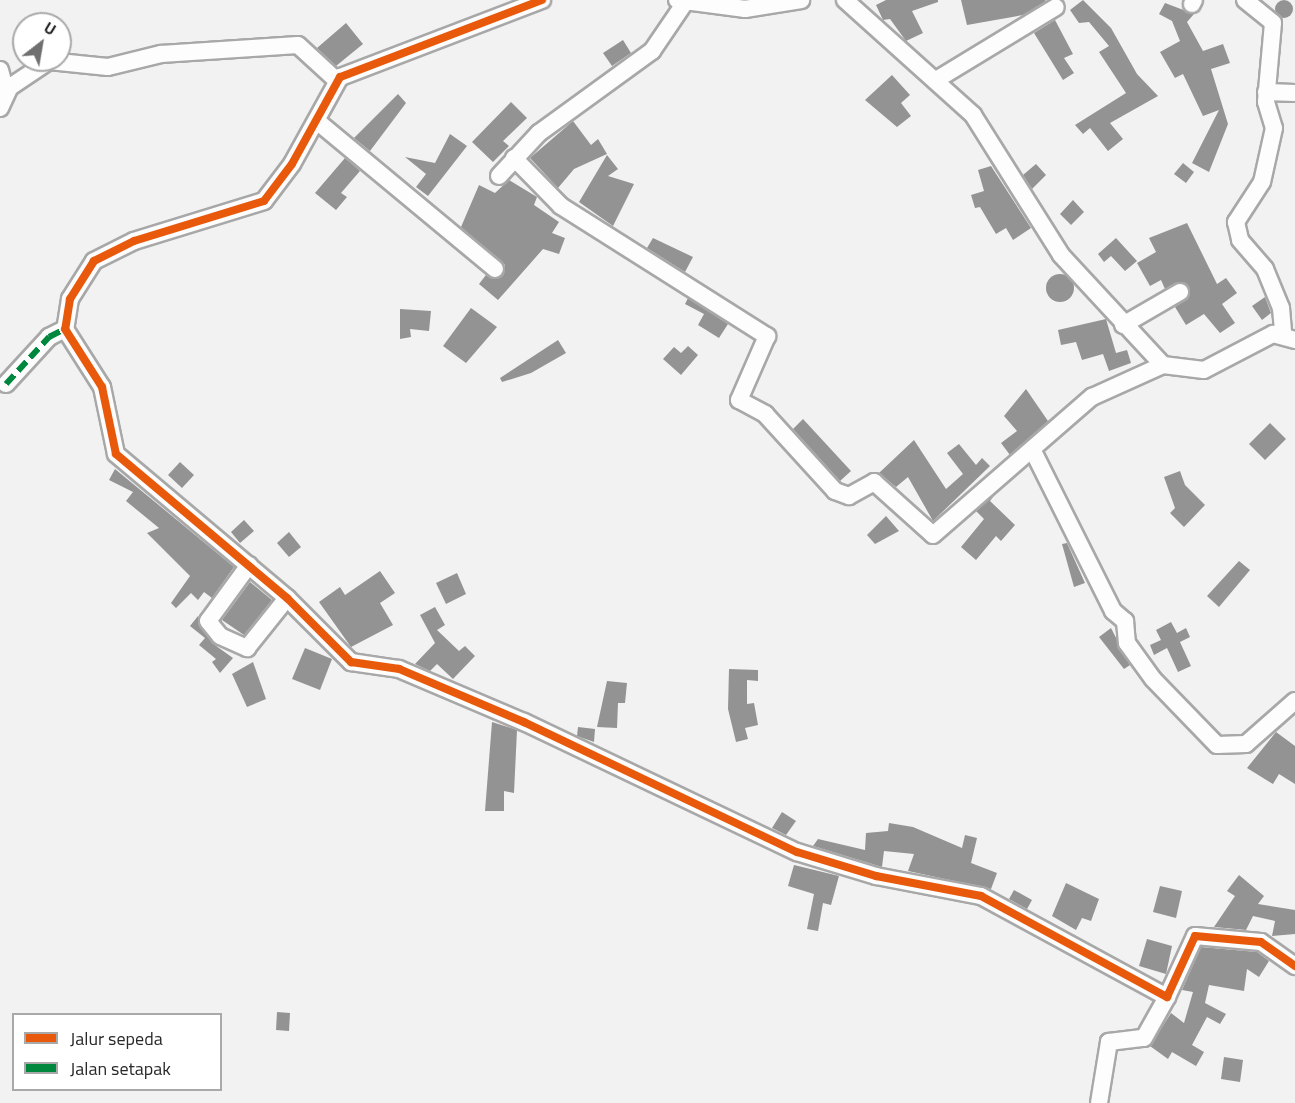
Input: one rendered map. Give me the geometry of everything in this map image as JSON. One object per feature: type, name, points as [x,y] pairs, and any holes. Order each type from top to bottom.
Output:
[{"type":"street","points":[[542,0],[403,50],[336,80],[318,122],[260,204],[134,241],[94,261],[70,299],[65,329],[102,387],[116,454],[287,598],[351,662],[406,672],[587,750],[797,852],[876,876],[981,896],[1167,997]]},
{"type":"street","points":[[499,176],[539,133],[652,51],[681,1],[745,9],[801,0]]},
{"type":"street","points":[[845,0],[936,80],[994,142],[1061,255],[1123,325],[1163,365]]},
{"type":"street","points":[[514,158],[561,206],[767,336],[738,398],[765,414],[842,495],[874,482],[934,536],[1034,451],[1092,397],[1163,365],[1208,369],[1289,336],[1289,316],[1264,269],[1240,240],[1236,222],[1262,182],[1274,138],[1266,92],[1273,23],[1245,0]]},
{"type":"street","points":[[936,80],[1056,7]]},
{"type":"street","points":[[3,101],[49,61],[113,66],[161,54],[263,46],[303,46],[336,80]]},
{"type":"street","points":[[0,70],[3,101]]},
{"type":"street","points":[[1266,92],[1295,93]]},
{"type":"street","points":[[318,122],[495,269]]},
{"type":"street","points":[[1123,325],[1180,292]]},
{"type":"street","points":[[6,384],[49,338],[65,329]]},
{"type":"street","points":[[1034,451],[1113,611],[1125,621],[1127,643],[1153,679],[1217,745],[1246,744],[1295,701]]},
{"type":"street","points":[[249,565],[208,621],[220,636],[247,648],[287,598]]},
{"type":"street","points":[[1099,1103],[1109,1042],[1143,1039],[1167,997],[1195,936],[1261,942],[1295,966]]},
{"type":"building","points":[[886,0],[938,0],[938,2],[912,11],[923,33],[906,41],[890,19],[883,20],[876,5]]},
{"type":"building","points":[[961,0],[1046,1],[1023,15],[967,25]]},
{"type":"building","points":[[1083,0],[1111,28],[1137,74],[1158,96],[1110,123],[1123,139],[1108,151],[1090,128],[1083,134],[1075,125],[1126,93],[1099,52],[1109,46],[1089,22],[1079,23],[1070,10]]},
{"type":"building","points":[[1284,0],[1290,3],[1293,9],[1290,15],[1284,18],[1278,15],[1275,9],[1278,3]]},
{"type":"building","points":[[1165,3],[1194,14],[1187,22],[1203,51],[1223,44],[1230,63],[1211,69],[1228,124],[1209,172],[1192,163],[1219,110],[1203,116],[1183,74],[1175,78],[1160,52],[1180,41],[1172,21],[1159,14]]},
{"type":"building","points":[[1055,20],[1073,54],[1064,58],[1074,73],[1063,80],[1034,33]]},
{"type":"building","points":[[346,23],[363,44],[336,66],[317,48]]},
{"type":"building","points":[[623,40],[631,53],[612,66],[603,53]]},
{"type":"building","points":[[892,75],[910,95],[901,103],[911,116],[897,127],[865,100]]},
{"type":"building","points":[[398,94],[406,103],[370,151],[354,138]]},
{"type":"building","points":[[511,102],[527,118],[503,141],[509,146],[493,162],[472,142]]},
{"type":"building","points":[[573,121],[591,145],[598,139],[607,154],[574,169],[558,188],[530,158]]},
{"type":"building","points":[[450,134],[467,146],[428,196],[416,187],[426,174],[405,157],[435,163]]},
{"type":"building","points":[[607,155],[618,169],[608,176],[634,184],[613,226],[579,202]]},
{"type":"building","points":[[345,158],[360,171],[341,193],[347,197],[336,210],[315,193]]},
{"type":"building","points":[[1183,163],[1194,172],[1186,183],[1174,174]]},
{"type":"building","points":[[1036,164],[1046,175],[1032,189],[1023,175]]},
{"type":"building","points":[[991,166],[1031,228],[1013,240],[1006,228],[996,234],[980,207],[975,208],[971,195],[984,191],[978,170]]},
{"type":"building","points":[[509,180],[537,197],[534,205],[559,222],[552,233],[565,238],[559,254],[543,249],[498,300],[479,284],[486,275],[503,276],[505,265],[461,227],[479,185],[495,193]]},
{"type":"building","points":[[1073,200],[1084,212],[1071,225],[1060,214]]},
{"type":"building","points":[[1187,223],[1217,284],[1226,278],[1237,293],[1222,304],[1235,323],[1220,333],[1204,314],[1186,325],[1175,307],[1189,297],[1186,283],[1165,289],[1161,280],[1150,286],[1137,263],[1156,252],[1149,238]]},
{"type":"building","points":[[653,238],[693,257],[685,272],[647,248]]},
{"type":"building","points":[[1116,238],[1137,261],[1125,271],[1111,256],[1104,262],[1098,254]]},
{"type":"building","points":[[1060,274],[1070,278],[1074,288],[1070,298],[1060,302],[1050,298],[1046,288],[1050,278]]},
{"type":"building","points":[[1265,297],[1271,313],[1262,320],[1252,306]]},
{"type":"building","points":[[688,298],[728,324],[719,338],[698,325],[704,314],[685,304]]},
{"type":"building","points":[[471,308],[497,327],[466,363],[443,346]]},
{"type":"building","points":[[400,309],[431,311],[429,331],[410,329],[411,337],[400,339]]},
{"type":"building","points":[[1106,319],[1116,353],[1127,350],[1131,363],[1109,371],[1103,354],[1082,360],[1076,342],[1061,345],[1058,330]]},
{"type":"building","points":[[558,340],[566,353],[531,373],[502,382],[500,378]]},
{"type":"building","points":[[688,346],[698,355],[681,375],[663,359],[674,347],[681,353]]},
{"type":"building","points":[[1026,389],[1048,421],[1010,455],[1001,443],[1017,431],[1004,416]]},
{"type":"building","points":[[803,419],[851,471],[840,481],[793,429]]},
{"type":"building","points":[[1270,423],[1286,439],[1265,460],[1249,444]]},
{"type":"building","points":[[914,440],[946,489],[963,474],[947,453],[959,444],[976,465],[982,458],[990,466],[933,521],[908,477],[896,487],[879,473]]},
{"type":"building","points":[[180,462],[194,475],[182,488],[168,475]]},
{"type":"building","points":[[115,469],[234,567],[212,598],[204,592],[198,600],[191,593],[176,608],[171,603],[190,576],[147,533],[159,528],[126,501],[133,492],[109,480]]},
{"type":"building","points":[[1180,471],[1185,485],[1205,505],[1184,527],[1170,513],[1175,508],[1164,477]]},
{"type":"building","points":[[994,496],[990,501],[1015,525],[1001,541],[996,536],[976,560],[961,547],[984,519],[976,511]]},
{"type":"building","points":[[886,516],[899,531],[875,544],[867,535]]},
{"type":"building","points":[[244,520],[254,531],[240,543],[231,532]]},
{"type":"building","points":[[289,532],[301,547],[289,557],[277,543]]},
{"type":"building","points":[[1067,543],[1085,583],[1074,587],[1062,544]]},
{"type":"building","points":[[1239,561],[1250,570],[1219,607],[1207,596]]},
{"type":"building","points":[[380,571],[395,593],[380,603],[393,625],[351,647],[319,602],[340,587],[345,595]]},
{"type":"building","points":[[457,573],[466,594],[446,604],[436,583]]},
{"type":"building","points":[[250,582],[272,600],[244,635],[222,620]]},
{"type":"building","points":[[435,607],[445,625],[437,630],[459,651],[465,646],[475,656],[453,679],[437,664],[430,671],[415,664],[435,643],[420,615]]},
{"type":"building","points":[[198,616],[212,643],[233,658],[220,673],[212,662],[216,659],[199,645],[205,638],[190,626]]},
{"type":"building","points":[[1171,622],[1177,633],[1186,628],[1190,637],[1180,642],[1191,666],[1178,672],[1167,648],[1154,655],[1150,645],[1161,640],[1156,630]]},
{"type":"building","points":[[1111,628],[1130,665],[1124,669],[1099,637]]},
{"type":"building","points":[[305,648],[332,659],[320,690],[292,679]]},
{"type":"building","points":[[253,662],[266,699],[247,707],[232,674]]},
{"type":"building","points":[[729,669],[758,670],[758,681],[747,680],[747,704],[754,703],[758,725],[745,728],[748,739],[736,742],[728,709]]},
{"type":"building","points":[[607,681],[627,683],[625,703],[618,703],[617,728],[597,727]]},
{"type":"building","points":[[492,722],[517,730],[514,793],[504,791],[504,811],[485,811]]},
{"type":"building","points":[[578,727],[595,729],[594,742],[577,736]]},
{"type":"building","points":[[1276,732],[1295,746],[1295,784],[1279,774],[1273,784],[1247,768]]},
{"type":"building","points":[[782,812],[796,821],[786,835],[772,828]]},
{"type":"building","points":[[889,823],[913,827],[962,848],[965,835],[977,838],[971,863],[997,873],[991,889],[908,871],[914,854],[884,851],[882,867],[813,846],[818,839],[865,850],[866,833],[888,831]]},
{"type":"building","points":[[794,865],[839,876],[831,905],[823,903],[818,931],[807,929],[814,894],[788,886]]},
{"type":"building","points":[[1239,875],[1264,896],[1258,904],[1295,910],[1295,934],[1272,936],[1275,921],[1253,916],[1246,930],[1214,927],[1235,896],[1227,891]]},
{"type":"building","points":[[1066,883],[1099,899],[1091,921],[1082,918],[1076,930],[1052,916]]},
{"type":"building","points":[[1160,886],[1182,891],[1176,918],[1153,912]]},
{"type":"building","points":[[1014,890],[1032,900],[1027,909],[1009,899]]},
{"type":"building","points":[[1147,939],[1172,946],[1166,974],[1139,966]]},
{"type":"building","points":[[1201,947],[1257,952],[1269,961],[1259,977],[1247,969],[1244,991],[1209,985],[1205,1003],[1226,1014],[1220,1024],[1207,1017],[1192,1045],[1204,1052],[1196,1066],[1172,1052],[1168,1059],[1150,1046],[1171,1013],[1184,1023],[1193,992],[1182,990]]},
{"type":"building","points":[[277,1012],[290,1013],[289,1031],[276,1030]]},
{"type":"building","points":[[1224,1057],[1243,1060],[1240,1082],[1221,1079]]},
{"type":"marked path","points":[[6,384],[49,337],[65,329]]},
{"type":"cycle path","points":[[542,0],[340,77],[292,164],[264,201],[134,241],[94,261],[70,299],[65,329],[102,387],[116,454],[287,598],[351,662],[399,669],[524,722],[797,852],[876,876],[981,896],[1167,997],[1195,936],[1261,942],[1295,966]]}]
